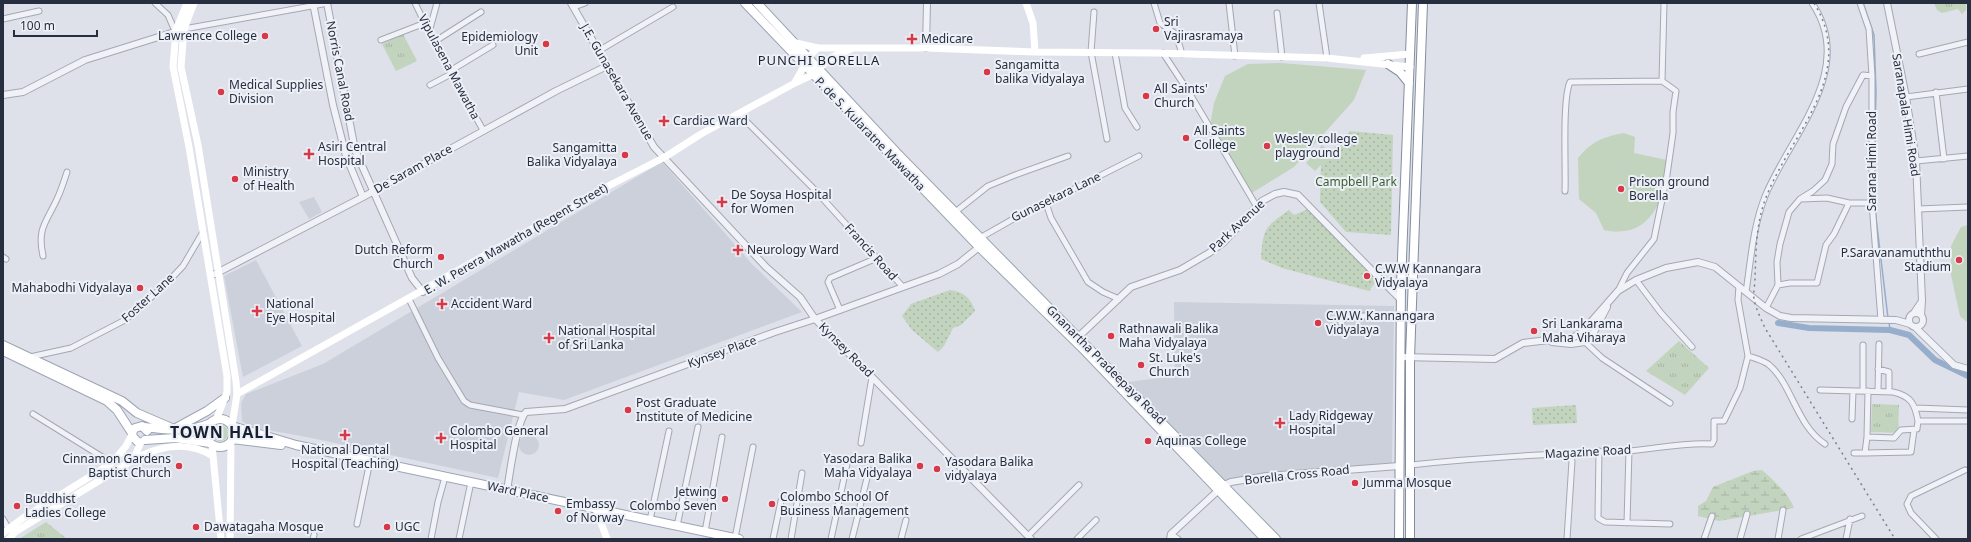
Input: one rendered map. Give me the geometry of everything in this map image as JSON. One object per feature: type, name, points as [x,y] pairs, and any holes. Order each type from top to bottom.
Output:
[{"type":"main road","points":[[187,3],[178,30],[173,67],[189,147],[227,376],[225,398],[206,431],[206,435],[211,444],[221,539]]},
{"type":"main road","points":[[194,3],[178,30],[181,67],[198,145],[237,394],[232,426],[234,434],[232,441],[230,539]]},
{"type":"main road","name":"P. de S. Kularatne Mawatha","points":[[745,3],[805,65],[812,75],[953,214]]},
{"type":"main road","name":"P. de S. Kularatne Mawatha","points":[[757,3],[796,43],[980,242]]},
{"type":"main road","points":[[1026,3],[1033,23],[1035,52]]},
{"type":"main road","points":[[1399,539],[1401,300],[1412,3]]},
{"type":"main road","points":[[1410,539],[1410,358],[1423,3]]},
{"type":"main road","points":[[796,43],[818,48],[851,49],[926,48],[1035,52],[1327,58],[1348,59],[1410,67]]},
{"type":"main road","points":[[795,83],[805,65],[808,56],[818,48]]},
{"type":"main road","name":"E. W. Perera Mawatha (Regent Street)","points":[[237,394],[423,292],[614,183],[665,157],[701,134],[812,75],[832,57],[851,49]]},
{"type":"main road","points":[[1348,59],[1410,54]]},
{"type":"main road","points":[[1388,64],[1400,72],[1409,83]]},
{"type":"main road","name":"Gnanartha Pradeepaya Road","points":[[980,242],[1222,488],[1276,539]]},
{"type":"main road","points":[[3,345],[122,401],[137,413],[174,430]]},
{"type":"main road","points":[[3,351],[107,401],[117,410],[134,439],[141,441],[175,438],[220,447],[232,441]]},
{"type":"main road","points":[[174,430],[207,411],[225,398]]},
{"type":"main road","points":[[133,460],[141,441],[148,434],[137,413]]},
{"type":"main road","points":[[5,527],[112,463],[126,446],[135,428],[143,427],[174,430],[202,427],[213,421],[225,420],[232,426]]},
{"type":"main road","name":"Ward Place","points":[[232,426],[296,446],[737,539]]},
{"type":"main road","name":"Ward Place","points":[[232,441],[296,446]]},
{"type":"main road","points":[[8,539],[15,532],[133,460],[153,451],[174,446],[201,449],[212,456]]},
{"type":"main road","name":"Gnanartha Pradeepaya Road","points":[[1222,488],[1265,539]]},
{"type":"main road","points":[[596,509],[607,539]]},
{"type":"main road","points":[[3,533],[19,520]]},
{"type":"street","points":[[155,3],[168,16],[178,30]]},
{"type":"street","points":[[3,95],[23,92],[85,60],[178,30],[313,4],[327,3]]},
{"type":"street","name":"Norris Canal Road","points":[[327,3],[355,150],[412,278],[423,292]]},
{"type":"street","name":"Vipulasena Mawatha","points":[[415,3],[434,42],[483,130]]},
{"type":"street","points":[[429,32],[437,3]]},
{"type":"street","points":[[573,5],[586,3]]},
{"type":"street","points":[[926,48],[927,3]]},
{"type":"street","points":[[1154,3],[1160,24],[1176,34],[1182,54]]},
{"type":"street","points":[[1228,3],[1235,56]]},
{"type":"street","points":[[1319,3],[1327,58]]},
{"type":"street","points":[[1662,81],[1664,3]]},
{"type":"street","points":[[1746,292],[1756,226],[1766,193],[1816,101],[1826,68],[1827,40],[1818,11],[1812,3]]},
{"type":"street","name":"Sarana Himi Road","points":[[1860,3],[1869,28],[1872,76],[1872,203],[1888,320]]},
{"type":"street","name":"Saranapala Himi Road","points":[[1886,3],[1906,97],[1916,161],[1922,301],[1921,315],[1924,335]]},
{"type":"street","name":"Norris Canal Road","points":[[313,4],[334,113],[346,156],[363,197]]},
{"type":"street","name":"J.E. Gunasekara Avenue","points":[[573,5],[600,50],[651,143],[665,157]]},
{"type":"street","points":[[600,50],[673,7]]},
{"type":"street","points":[[3,19],[39,11]]},
{"type":"street","points":[[434,42],[481,12]]},
{"type":"street","points":[[1094,12],[1091,52],[1107,139]]},
{"type":"street","points":[[1277,13],[1282,57]]},
{"type":"street","points":[[381,40],[425,23]]},
{"type":"street","points":[[1919,54],[1968,42]]},
{"type":"street","points":[[430,85],[493,45]]},
{"type":"street","points":[[1115,53],[1126,108],[1136,127]]},
{"type":"street","points":[[1163,54],[1190,94],[1257,208]]},
{"type":"street","points":[[1410,54],[1421,55]]},
{"type":"street","name":"De Saram Place","points":[[210,276],[219,273],[363,197],[556,91],[608,66]]},
{"type":"street","points":[[1410,67],[1421,67]]},
{"type":"street","points":[[1766,308],[1778,285],[1777,262],[1788,212],[1800,199],[1813,191],[1825,180],[1832,164],[1833,144],[1846,107],[1863,75],[1872,76]]},
{"type":"street","points":[[1400,357],[1496,359],[1519,345],[1574,337],[1583,331],[1618,291],[1627,273],[1654,239],[1660,215],[1673,133],[1673,112],[1676,92],[1662,81],[1570,82],[1566,112],[1565,191]]},
{"type":"street","points":[[1906,97],[1968,89]]},
{"type":"street","points":[[1936,92],[1944,159]]},
{"type":"street","name":"Francis Road","points":[[739,114],[814,189],[903,287]]},
{"type":"street","points":[[953,214],[988,186],[1068,156]]},
{"type":"street","name":"Gunasekara Lane","points":[[980,242],[1023,212],[1046,203],[1139,156]]},
{"type":"street","points":[[1916,161],[1968,156]]},
{"type":"street","name":"Kynsey Road","points":[[665,157],[766,267],[800,297],[815,319],[1029,538]]},
{"type":"street","points":[[43,256],[40,241],[41,230],[58,199],[67,172]]},
{"type":"street","name":"Park Avenue","points":[[1076,339],[1131,287],[1180,270],[1209,253],[1224,242],[1262,201],[1275,194],[1284,192],[1298,195],[1401,300]]},
{"type":"street","points":[[1800,199],[1827,198],[1849,203],[1872,203]]},
{"type":"street","points":[[1046,203],[1051,218],[1088,282],[1103,292],[1119,299]]},
{"type":"street","points":[[1778,285],[1790,283],[1817,283],[1826,245],[1834,234],[1849,203]]},
{"type":"street","points":[[1918,209],[1968,207]]},
{"type":"street","name":"Foster Lane","points":[[30,357],[71,348],[125,320],[165,285],[183,266],[203,232]]},
{"type":"street","name":"Kynsey Place","points":[[523,415],[530,411],[565,409],[939,274],[958,264],[980,242]]},
{"type":"street","points":[[840,310],[828,282],[830,278],[877,258]]},
{"type":"street","points":[[1618,291],[1636,280],[1666,268],[1698,262],[1715,267],[1766,308],[1780,316],[1791,318],[1888,320],[1913,325],[1922,323]]},
{"type":"street","points":[[1636,280],[1661,313],[1692,347]]},
{"type":"street","points":[[1739,286],[1738,300],[1748,356],[1767,364],[1776,373],[1813,436],[1825,444]]},
{"type":"street","points":[[409,299],[438,358],[464,401],[470,405],[523,415],[518,429],[507,490]]},
{"type":"street","points":[[1543,341],[1571,344],[1585,342],[1594,332],[1610,300]]},
{"type":"street","points":[[1922,301],[1912,315],[1913,325],[1954,365],[1968,369]]},
{"type":"street","points":[[1888,320],[1912,315],[1921,315]]},
{"type":"street","points":[[1341,323],[1345,317],[1350,316],[1401,316]]},
{"type":"street","points":[[1585,342],[1602,358],[1670,403]]},
{"type":"street","points":[[1878,391],[1879,344]]},
{"type":"street","points":[[1863,345],[1867,437],[1865,453]]},
{"type":"street","name":"Magazine Road","points":[[1411,465],[1449,461],[1629,450],[1700,443],[1712,444],[1714,440],[1714,421],[1724,421],[1740,388],[1748,356]]},
{"type":"street","points":[[1878,369],[1889,372],[1889,392]]},
{"type":"street","points":[[861,443],[872,376]]},
{"type":"street","points":[[1820,390],[1889,392],[1904,394],[1912,400],[1916,408],[1918,429],[1901,430],[1894,438],[1867,437]]},
{"type":"street","points":[[1852,418],[1853,391]]},
{"type":"street","points":[[1916,408],[1968,410]]},
{"type":"street","points":[[33,414],[112,463]]},
{"type":"street","points":[[1918,421],[1968,421]]},
{"type":"street","points":[[677,526],[698,427]]},
{"type":"street","points":[[1854,453],[1911,452],[1914,430]]},
{"type":"street","points":[[650,520],[669,431]]},
{"type":"street","points":[[705,532],[722,437]]},
{"type":"street","points":[[737,539],[753,447]]},
{"type":"street","points":[[1627,523],[1629,450]]},
{"type":"street","points":[[1599,452],[1598,518],[1605,522],[1670,524]]},
{"type":"street","points":[[1566,453],[1572,461],[1567,539]]},
{"type":"street","points":[[357,524],[370,461]]},
{"type":"street","points":[[831,539],[847,464]]},
{"type":"street","name":"Borella Cross Road","points":[[1171,536],[1222,488],[1231,482],[1262,477],[1399,466]]},
{"type":"street","points":[[852,539],[869,470]]},
{"type":"street","points":[[1936,539],[1911,513],[1906,504],[1911,496],[1965,470]]},
{"type":"street","points":[[791,539],[802,473]]},
{"type":"street","points":[[431,539],[438,502],[445,477]]},
{"type":"street","points":[[459,539],[471,482]]},
{"type":"street","points":[[1029,538],[1079,485]]},
{"type":"street","points":[[773,539],[781,501]]},
{"type":"street","points":[[1778,539],[1783,510]]},
{"type":"street","points":[[1740,539],[1747,514]]},
{"type":"street","points":[[1704,539],[1712,516]]},
{"type":"street","points":[[1801,539],[1850,519],[1862,516]]},
{"type":"street","points":[[3,519],[5,527]]},
{"type":"street","points":[[1846,539],[1850,519]]},
{"type":"street","points":[[901,539],[906,520]]},
{"type":"street","points":[[1078,539],[1096,520]]},
{"type":"street","points":[[1816,539],[1818,533]]},
{"type":"street","points":[[1171,536],[1178,539]]},
{"type":"shaded area","name":"National Hospital of Sri Lanka","points":[[662,162],[753,265],[802,312],[564,400],[519,392],[498,478],[307,437],[251,427],[242,421],[241,403],[246,394],[323,364]]},
{"type":"shaded area","points":[[314,197],[322,212],[309,219],[299,202]]},
{"type":"shaded area","name":"National Eye Hospital","points":[[256,260],[302,346],[243,377],[224,276]]},
{"type":"shaded area","name":"Lady Ridgeway Hospital","points":[[1174,302],[1394,306],[1392,463],[1224,480],[1128,382],[1175,376]]},
{"type":"shaded area","points":[[525,435],[533,435],[539,441],[539,449],[533,455],[525,455],[519,449],[519,441]]},
{"type":"green space","points":[[1934,3],[1966,3],[1966,10],[1962,14],[1958,9],[1942,13],[1937,10]]},
{"type":"green space","points":[[403,34],[417,61],[396,71],[382,44]]},
{"type":"green space","name":"Wesley college playground","points":[[1281,63],[1366,70],[1354,100],[1294,167],[1250,194],[1210,126],[1214,103],[1225,76],[1248,64]]},
{"type":"green space","name":"Campbell Park","points":[[1350,131],[1393,135],[1391,235],[1346,232],[1320,202],[1321,162]]},
{"type":"green space","name":"Prison ground Borella","points":[[1624,133],[1635,137],[1634,153],[1667,160],[1666,175],[1659,202],[1653,213],[1644,223],[1634,229],[1620,231],[1604,230],[1596,213],[1579,199],[1578,158],[1588,147],[1598,141],[1610,136]]},
{"type":"green space","points":[[1322,145],[1332,154],[1315,171],[1306,163]]},
{"type":"green space","points":[[1308,209],[1377,280],[1369,291],[1282,268],[1261,259],[1264,234],[1270,225],[1289,210],[1294,215]]},
{"type":"green space","name":"P.Saravanamuththu Stadium","points":[[1968,225],[1968,323],[1960,316],[1951,275],[1951,246],[1961,227]]},
{"type":"green space","points":[[950,290],[959,292],[966,296],[975,311],[961,325],[953,328],[944,346],[938,352],[912,330],[902,316],[911,304]]},
{"type":"green space","points":[[1679,341],[1709,368],[1685,395],[1646,371]]},
{"type":"green space","points":[[1872,404],[1899,405],[1898,433],[1871,432]]},
{"type":"green space","points":[[1576,405],[1577,423],[1533,425],[1532,408]]},
{"type":"green space","points":[[220,425],[226,427],[228,433],[226,439],[220,441],[214,439],[212,433],[214,427]]},
{"type":"green space","points":[[1762,470],[1784,492],[1794,508],[1719,521],[1698,516],[1698,506],[1706,501],[1713,487],[1753,471]]},
{"type":"green space","points":[[46,522],[67,539],[19,539]]},
{"type":"waterway","points":[[1863,3],[1874,35],[1876,92],[1874,165]]},
{"type":"waterway","points":[[1874,201],[1888,318]]},
{"type":"waterway","points":[[1889,322],[1890,330]]},
{"type":"waterway","points":[[1778,323],[1809,328],[1890,330],[1909,335],[1935,360],[1968,376]]},
{"type":"railway","points":[[1814,3],[1826,29],[1829,54],[1825,78],[1816,102],[1778,172],[1763,205],[1757,236],[1754,299],[1765,328],[1895,539]]},
{"type":"place","name":"Sri Vajirasramaya","points":[[1156,29]]},
{"type":"place","name":"Lawrence College","points":[[265,36]]},
{"type":"place","name":"Medicare","points":[[912,39]]},
{"type":"place","name":"Epidemiology Unit","points":[[546,44]]},
{"type":"place","name":"Sangamitta balika Vidyalaya","points":[[987,72]]},
{"type":"place","name":"Medical Supplies Division","points":[[221,92]]},
{"type":"place","name":"All Saints' Church","points":[[1146,96]]},
{"type":"place","name":"Cardiac Ward","points":[[664,121]]},
{"type":"place","name":"All Saints College","points":[[1186,138]]},
{"type":"place","name":"Wesley college playground","points":[[1267,146]]},
{"type":"place","name":"Asiri Central Hospital","points":[[309,154]]},
{"type":"place","name":"Sangamitta Balika Vidyalaya","points":[[625,155]]},
{"type":"place","name":"Ministry of Health","points":[[235,179]]},
{"type":"place","name":"Prison ground Borella","points":[[1621,189]]},
{"type":"place","name":"De Soysa Hospital for Women","points":[[722,202]]},
{"type":"place","name":"Neurology Ward","points":[[738,250]]},
{"type":"place","name":"Dutch Reform Church","points":[[441,257]]},
{"type":"place","name":"P.Saravanamuththu Stadium","points":[[1959,260]]},
{"type":"place","name":"C.W.W Kannangara Vidyalaya","points":[[1367,276]]},
{"type":"place","name":"Mahabodhi Vidyalaya","points":[[140,288]]},
{"type":"place","name":"Accident Ward","points":[[442,304]]},
{"type":"place","name":"National Eye Hospital","points":[[257,311]]},
{"type":"place","name":"C.W.W. Kannangara Vidyalaya","points":[[1318,323]]},
{"type":"place","name":"Sri Lankarama Maha Viharaya","points":[[1534,331]]},
{"type":"place","name":"Rathnawali Balika Maha Vidyalaya","points":[[1111,336]]},
{"type":"place","name":"National Hospital of Sri Lanka","points":[[549,338]]},
{"type":"place","name":"St. Luke's Church","points":[[1141,365]]},
{"type":"place","name":"Post Graduate Institute of Medicine","points":[[628,410]]},
{"type":"place","name":"Lady Ridgeway Hospital","points":[[1280,423]]},
{"type":"place","name":"National Dental Hospital (Teaching)","points":[[345,435]]},
{"type":"place","name":"Colombo General Hospital","points":[[441,438]]},
{"type":"place","name":"Aquinas College","points":[[1148,441]]},
{"type":"place","name":"Cinnamon Gardens Baptist Church","points":[[179,466]]},
{"type":"place","name":"Yasodara Balika Maha Vidyalaya","points":[[920,466]]},
{"type":"place","name":"Yasodara Balika vidyalaya","points":[[937,469]]},
{"type":"place","name":"Jumma Mosque","points":[[1355,483]]},
{"type":"place","name":"Jetwing Colombo Seven","points":[[725,499]]},
{"type":"place","name":"Colombo School Of Business Management","points":[[772,504]]},
{"type":"place","name":"Buddhist Ladies College","points":[[17,506]]},
{"type":"place","name":"Embassy of Norway","points":[[558,511]]},
{"type":"place","name":"Dawatagaha Mosque","points":[[196,527]]},
{"type":"place","name":"UGC","points":[[387,527]]},
{"type":"district","name":"PUNCHI BORELLA","points":[[819,60]]},
{"type":"district","name":"TOWN HALL","points":[[222,432]]}]
